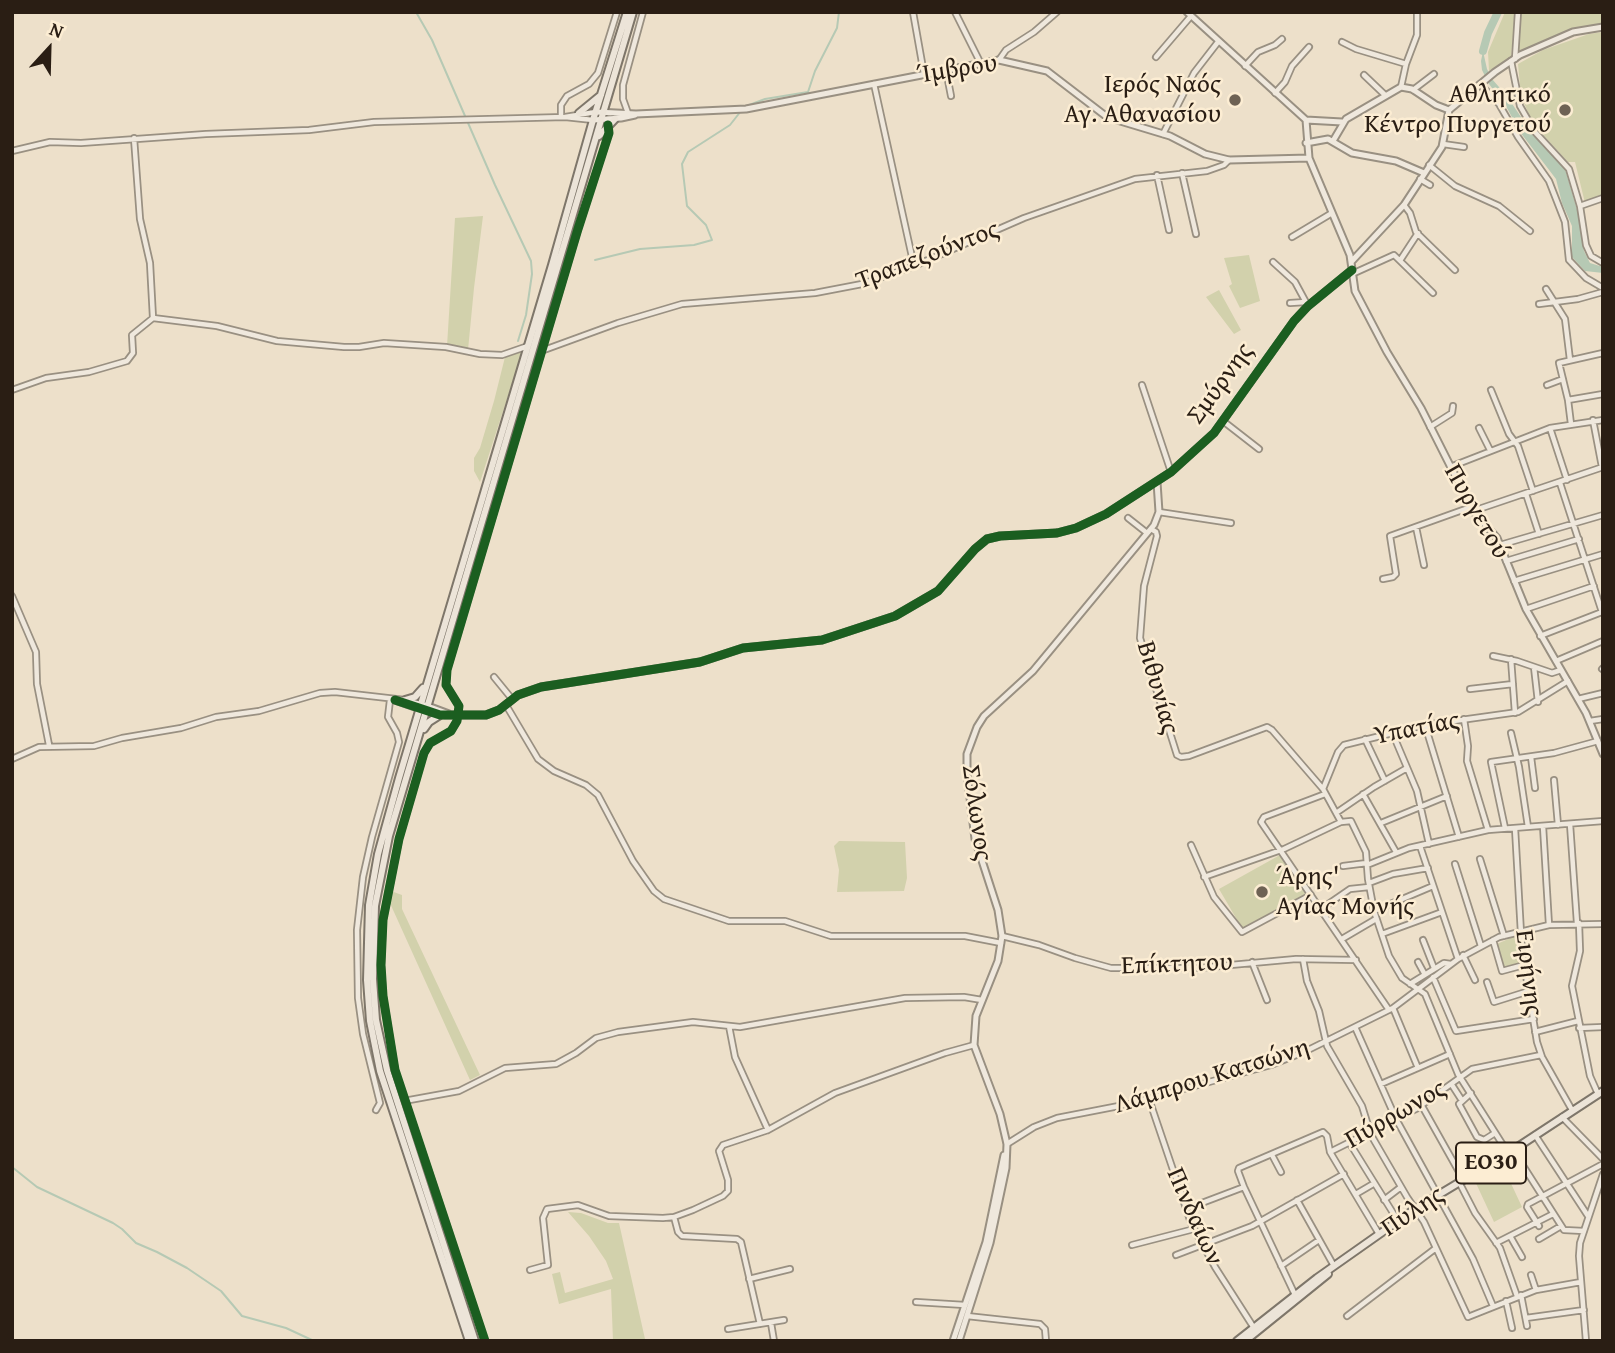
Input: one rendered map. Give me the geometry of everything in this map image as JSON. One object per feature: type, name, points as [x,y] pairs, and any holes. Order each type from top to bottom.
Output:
[{"type":"main road","points":[[469,1341],[387,1094],[374,1041],[366,947],[373,877],[420,707],[627,12]]},
{"type":"main road","points":[[475,1341],[396,1103],[380,1040],[372,956],[379,879],[389,836],[596,141],[605,119],[634,12]]},
{"type":"main road","points":[[579,113],[602,93]]},
{"type":"main road","points":[[605,119],[615,119]]},
{"type":"main road","points":[[405,700],[418,695],[429,677]]},
{"type":"main road","points":[[419,736],[429,722],[440,715]]},
{"type":"main road","name":"Πύλης","points":[[1244,1341],[1296,1297],[1379,1234],[1437,1194],[1510,1151],[1600,1092]]},
{"type":"main road","points":[[1250,1341],[1254,1331]]},
{"type":"main road","name":"Πύλης","points":[[1237,1341],[1254,1331]]},
{"type":"street","points":[[563,117],[561,105],[567,96],[589,84],[598,73],[617,12]]},
{"type":"street","points":[[628,113],[623,99],[623,85],[643,12]]},
{"type":"street","points":[[913,12],[924,74]]},
{"type":"street","points":[[955,12],[980,62]]},
{"type":"street","points":[[999,60],[1006,50],[1034,32],[1057,12]]},
{"type":"street","points":[[1401,88],[1416,35],[1417,12]]},
{"type":"street","points":[[1518,12],[1513,60],[1520,106],[1535,132],[1569,169],[1589,251],[1594,260],[1603,264]]},
{"type":"street","points":[[1156,57],[1189,14],[1306,120],[1342,122]]},
{"type":"street","points":[[1306,120],[1309,158],[1352,261],[1404,205],[1443,144],[1449,110],[1513,60],[1569,34],[1603,27]]},
{"type":"street","points":[[1245,66],[1258,52],[1275,45],[1282,38]]},
{"type":"street","points":[[1163,134],[1194,73],[1218,42]]},
{"type":"street","points":[[1342,42],[1406,64]]},
{"type":"street","points":[[1275,93],[1285,82],[1292,66],[1309,47]]},
{"type":"street","name":"Ίμβρου","points":[[636,114],[747,109],[999,60],[1047,71],[1101,114],[1163,134],[1199,152],[1229,160]]},
{"type":"street","points":[[946,70],[951,96]]},
{"type":"street","points":[[1413,90],[1434,74]]},
{"type":"street","points":[[1364,75],[1385,95]]},
{"type":"street","points":[[1481,83],[1499,104],[1549,181],[1565,222],[1569,260],[1586,278],[1603,290]]},
{"type":"street","points":[[874,84],[914,266]]},
{"type":"street","points":[[1333,141],[1342,122],[1401,88],[1413,90],[1449,110]]},
{"type":"street","points":[[563,117],[579,113],[605,119],[628,113],[636,114]]},
{"type":"street","points":[[615,119],[636,114]]},
{"type":"street","points":[[12,151],[50,142],[81,143],[309,130],[374,122],[594,116]]},
{"type":"street","points":[[485,1341],[404,1101],[391,1053],[381,965],[384,912],[399,839],[424,754],[431,741],[451,731],[458,716],[458,703],[446,685],[447,670],[581,217],[609,133],[605,119]]},
{"type":"street","points":[[134,138],[140,219],[150,263],[153,318]]},
{"type":"street","points":[[1306,143],[1323,139],[1333,141],[1352,153],[1396,161],[1422,176],[1430,186]]},
{"type":"street","points":[[1443,144],[1464,147]]},
{"type":"street","name":"Τραπεζούντος","points":[[543,350],[682,304],[829,291],[876,280],[1031,216],[1135,179],[1213,170],[1229,160],[1309,158]]},
{"type":"street","points":[[1429,165],[1455,186],[1500,206],[1530,231]]},
{"type":"street","points":[[1182,173],[1196,234]]},
{"type":"street","points":[[1157,175],[1169,230]]},
{"type":"street","points":[[1580,206],[1603,198]]},
{"type":"street","points":[[1404,205],[1418,233],[1455,270]]},
{"type":"street","points":[[1292,237],[1332,213]]},
{"type":"street","points":[[1401,259],[1418,233]]},
{"type":"street","points":[[1352,272],[1364,271],[1390,255],[1401,259],[1433,293]]},
{"type":"street","name":"Πυργετού","points":[[1352,261],[1355,291],[1363,308],[1430,427],[1472,509],[1500,545],[1526,609],[1569,681],[1590,721],[1603,754]]},
{"type":"street","points":[[1273,262],[1295,282],[1307,304]]},
{"type":"street","name":"Σμύρνης","points":[[512,699],[533,689],[565,681],[700,662],[743,648],[834,637],[895,616],[934,594],[975,549],[990,538],[1071,530],[1113,510],[1171,472],[1204,444],[1307,304],[1352,272]]},
{"type":"street","points":[[1546,289],[1566,323],[1570,360]]},
{"type":"street","points":[[1539,304],[1578,299],[1603,290]]},
{"type":"street","points":[[1290,303],[1307,304]]},
{"type":"street","points":[[12,390],[46,379],[89,372],[127,361],[133,353],[132,335],[153,318],[217,326],[277,341],[344,347],[384,343],[446,347],[480,354],[502,355],[528,346]]},
{"type":"street","points":[[1571,424],[1559,363],[1603,353]]},
{"type":"street","points":[[1546,385],[1563,379]]},
{"type":"street","points":[[1142,385],[1171,472]]},
{"type":"street","points":[[1491,390],[1515,442],[1533,491]]},
{"type":"street","points":[[1568,400],[1603,394]]},
{"type":"street","points":[[1430,427],[1452,413],[1453,406]]},
{"type":"street","points":[[1450,467],[1550,428],[1603,420]]},
{"type":"street","points":[[1223,421],[1259,449]]},
{"type":"street","points":[[1383,579],[1395,575],[1390,537],[1603,467],[1592,421]]},
{"type":"street","points":[[1479,428],[1490,450]]},
{"type":"street","points":[[1550,428],[1567,480]]},
{"type":"street","points":[[1157,482],[1159,512],[1231,523]]},
{"type":"street","points":[[1540,636],[1602,611],[1560,482]]},
{"type":"street","points":[[1526,494],[1539,534]]},
{"type":"street","name":"Σόλωνος","points":[[959,1341],[990,1243],[1006,1168],[1007,1144],[1000,1114],[974,1045],[974,1029],[982,1000],[996,967],[1002,940],[998,910],[975,839],[966,766],[971,740],[988,712],[1033,671],[1149,531],[1159,512]]},
{"type":"street","points":[[1500,545],[1603,515]]},
{"type":"street","points":[[1128,518],[1149,531]]},
{"type":"street","points":[[1416,527],[1424,565]]},
{"type":"street","name":"Βιθυνίας","points":[[1149,531],[1156,532],[1157,536],[1144,586],[1141,643],[1177,755],[1189,756],[1265,726],[1272,730],[1324,792]]},
{"type":"street","points":[[1506,561],[1580,539]]},
{"type":"street","points":[[1514,581],[1603,554]]},
{"type":"street","points":[[1526,609],[1594,586]]},
{"type":"street","points":[[12,596],[36,652],[37,684],[49,745]]},
{"type":"street","points":[[1556,661],[1603,641]]},
{"type":"street","points":[[1493,656],[1511,659],[1552,673],[1562,670]]},
{"type":"street","points":[[1511,659],[1515,713]]},
{"type":"street","points":[[1534,667],[1538,702]]},
{"type":"street","points":[[12,759],[35,748],[49,745],[94,746],[122,738],[181,728],[216,717],[259,711],[320,693],[334,692],[392,700],[458,716],[486,715],[512,699],[494,677]]},
{"type":"street","name":"Υπατίας","points":[[1324,792],[1340,749],[1348,743],[1425,725],[1515,713],[1538,702],[1569,681]]},
{"type":"street","points":[[1470,690],[1513,684]]},
{"type":"street","points":[[1578,699],[1603,693]]},
{"type":"street","points":[[392,700],[405,700],[420,707]]},
{"type":"street","points":[[376,1110],[380,1103],[359,1006],[356,977],[357,930],[363,877],[372,836],[399,742],[388,717],[392,700]]},
{"type":"street","name":"Επίκτητου","points":[[506,705],[538,759],[554,771],[586,785],[598,794],[630,856],[654,891],[664,899],[729,921],[782,920],[827,936],[965,936],[1002,940],[1039,945],[1111,968],[1198,968],[1303,959],[1356,960]]},
{"type":"street","points":[[428,709],[440,715],[449,714]]},
{"type":"street","points":[[1464,719],[1467,761],[1488,830]]},
{"type":"street","points":[[1590,721],[1603,719]]},
{"type":"street","points":[[1425,725],[1459,837]]},
{"type":"street","points":[[1392,732],[1416,791],[1429,844]]},
{"type":"street","points":[[1511,733],[1528,827]]},
{"type":"street","points":[[1365,739],[1385,780]]},
{"type":"street","points":[[1505,828],[1490,764],[1494,761],[1569,750],[1598,741]]},
{"type":"street","points":[[1531,757],[1535,788]]},
{"type":"street","points":[[1336,813],[1407,768]]},
{"type":"street","points":[[1554,780],[1558,825]]},
{"type":"street","points":[[1342,822],[1324,792],[1261,820],[1391,1009],[1418,1068]]},
{"type":"street","points":[[1363,794],[1396,852]]},
{"type":"street","points":[[1381,822],[1447,796]]},
{"type":"street","points":[[1204,877],[1281,850],[1351,820],[1366,852],[1376,919],[1397,970],[1410,984],[1425,994],[1460,1077],[1495,1133],[1561,1226],[1566,1231],[1584,1231]]},
{"type":"street","points":[[1343,866],[1367,864],[1396,852],[1488,830],[1603,821]]},
{"type":"street","points":[[1570,824],[1580,951],[1572,986],[1590,1076],[1600,1092]]},
{"type":"street","points":[[1543,826],[1549,925]]},
{"type":"street","name":"Ειρήνης","points":[[1515,828],[1524,965],[1535,1032],[1541,1055],[1572,1110]]},
{"type":"street","points":[[1191,845],[1204,877],[1226,914],[1242,932],[1311,895]]},
{"type":"street","points":[[1420,846],[1460,957],[1475,980]]},
{"type":"street","points":[[1480,859],[1504,936]]},
{"type":"street","points":[[1455,864],[1481,946]]},
{"type":"street","points":[[1321,909],[1350,889],[1369,885],[1394,874],[1428,868]]},
{"type":"street","points":[[1374,911],[1433,886]]},
{"type":"street","points":[[1382,934],[1442,912]]},
{"type":"street","points":[[1342,939],[1376,919]]},
{"type":"street","name":"Λάμπρου Κατσώνη","points":[[1007,1144],[1034,1127],[1057,1118],[1149,1099],[1271,1065],[1326,1042],[1391,1009],[1460,957],[1493,940],[1549,925],[1603,924]]},
{"type":"street","points":[[1423,940],[1434,968]]},
{"type":"street","points":[[1493,940],[1502,971],[1524,965]]},
{"type":"street","points":[[1303,959],[1326,1042],[1362,1106],[1370,1132],[1436,1248],[1468,1317],[1536,1290],[1581,1282]]},
{"type":"street","points":[[1252,962],[1267,1000]]},
{"type":"street","points":[[1418,962],[1424,973]]},
{"type":"street","points":[[1410,984],[1446,962],[1451,964]]},
{"type":"street","points":[[1433,977],[1456,1031],[1534,1019]]},
{"type":"street","points":[[1487,982],[1494,1002],[1529,991]]},
{"type":"street","points":[[404,1101],[459,1091],[509,1066],[556,1064],[596,1038],[609,1034],[685,1023],[740,1027],[830,1013],[896,999],[964,997],[982,1000]]},
{"type":"street","points":[[1535,1032],[1579,1025],[1603,1027]]},
{"type":"street","points":[[729,1026],[735,1057],[768,1130]]},
{"type":"street","points":[[1355,1027],[1396,1119],[1473,1259],[1493,1306]]},
{"type":"street","points":[[530,1270],[548,1265],[543,1218],[547,1209],[578,1205],[609,1216],[674,1217],[727,1193],[729,1183],[719,1151],[721,1146],[768,1130],[835,1093],[974,1045]]},
{"type":"street","points":[[1381,1084],[1450,1054]]},
{"type":"street","name":"Πύρρωνος","points":[[1331,1152],[1422,1106],[1472,1069],[1541,1055]]},
{"type":"street","points":[[1452,1085],[1461,1099],[1460,1107],[1479,1140],[1495,1133]]},
{"type":"street","points":[[1461,1099],[1471,1093]]},
{"type":"street","name":"Πινδαίων","points":[[1149,1099],[1194,1229],[1254,1331]]},
{"type":"street","points":[[1422,1106],[1475,1213],[1502,1253],[1519,1296],[1527,1326]]},
{"type":"street","points":[[1562,1116],[1603,1158]]},
{"type":"street","points":[[1296,1297],[1238,1169],[1320,1132],[1326,1134],[1331,1152],[1379,1234]]},
{"type":"street","points":[[1535,1135],[1588,1217]]},
{"type":"street","points":[[1349,1142],[1398,1221]]},
{"type":"street","name":"Σόλωνος","points":[[953,1341],[986,1242],[1000,1167],[1006,1152]]},
{"type":"street","points":[[1272,1154],[1282,1172]]},
{"type":"street","points":[[1538,1225],[1527,1205],[1565,1182],[1603,1164]]},
{"type":"street","points":[[1176,1255],[1260,1222],[1344,1174]]},
{"type":"street","points":[[1586,1341],[1579,1256],[1588,1217],[1603,1174]]},
{"type":"street","points":[[1356,1194],[1373,1184]]},
{"type":"street","points":[[1186,1209],[1244,1187]]},
{"type":"street","points":[[1384,1200],[1401,1187]]},
{"type":"street","points":[[1297,1200],[1333,1268]]},
{"type":"street","points":[[1496,1243],[1538,1225],[1553,1214]]},
{"type":"street","points":[[674,1217],[678,1232],[682,1236],[739,1240],[743,1245],[760,1324]]},
{"type":"street","points":[[1539,1239],[1561,1226]]},
{"type":"street","points":[[1132,1245],[1194,1229]]},
{"type":"street","points":[[1510,1236],[1522,1257]]},
{"type":"street","points":[[1281,1266],[1320,1240]]},
{"type":"street","points":[[1347,1315],[1436,1248]]},
{"type":"street","points":[[749,1279],[790,1269]]},
{"type":"street","points":[[1531,1275],[1536,1290]]},
{"type":"street","points":[[1506,1301],[1512,1328]]},
{"type":"street","points":[[916,1302],[965,1305]]},
{"type":"street","points":[[1526,1318],[1584,1310]]},
{"type":"street","points":[[967,1317],[1040,1324],[1045,1329],[1046,1341]]},
{"type":"street","points":[[729,1329],[785,1320]]},
{"type":"street","points":[[771,1323],[775,1341]]},
{"type":"shaded area","points":[[1505,12],[1515,12],[1511,57],[1489,71],[1488,52]]},
{"type":"shaded area","points":[[1520,12],[1603,12],[1603,23],[1568,30],[1519,52],[1516,51]]},
{"type":"shaded area","name":"Αθλητικό Κέντρο Πυργετού","points":[[1603,32],[1603,196],[1585,203],[1575,162],[1568,162],[1533,124],[1521,96],[1518,64],[1543,50],[1589,34]]},
{"type":"shaded area","points":[[1483,51],[1492,79],[1534,136],[1565,169],[1578,213],[1584,251],[1590,263],[1603,267],[1603,273],[1585,271],[1572,257],[1572,226],[1556,179],[1520,132],[1507,108],[1489,84],[1482,70]]},
{"type":"shaded area","points":[[483,216],[468,350],[447,346],[455,218]]},
{"type":"shaded area","points":[[1249,255],[1260,301],[1240,308],[1229,286],[1232,284],[1224,258]]},
{"type":"shaded area","points":[[1219,290],[1241,330],[1234,334],[1206,297]]},
{"type":"shaded area","points":[[519,351],[522,353],[480,482],[474,471],[474,458],[480,448],[505,357]]},
{"type":"shaded area","points":[[839,841],[905,842],[907,878],[904,891],[837,892],[839,870],[834,846]]},
{"type":"shaded area","name":"Άρης' Αγίας Μονής","points":[[1280,855],[1306,895],[1243,930],[1219,889]]},
{"type":"shaded area","points":[[391,891],[402,895],[402,909],[480,1075],[470,1080],[389,901]]},
{"type":"shaded area","points":[[1515,936],[1518,939],[1521,965],[1503,970],[1497,944]]},
{"type":"shaded area","points":[[1501,1162],[1522,1207],[1494,1222],[1474,1179]]},
{"type":"shaded area","points":[[568,1212],[581,1213],[608,1223],[619,1223],[645,1339],[613,1341],[611,1289],[559,1304],[552,1274],[560,1272],[565,1293],[613,1279],[606,1261]]},
{"type":"waterway","points":[[416,12],[432,40],[531,261],[532,274],[526,315],[518,341]]},
{"type":"waterway","points":[[744,107],[765,99],[808,92],[815,71],[837,28],[839,12]]},
{"type":"waterway","points":[[1483,51],[1498,12]]},
{"type":"waterway","points":[[595,260],[640,249],[694,245],[712,240],[706,225],[687,206],[682,164],[688,152],[730,125],[741,111]]},
{"type":"waterway","points":[[12,1167],[37,1187],[113,1223],[136,1243],[187,1268],[221,1291],[242,1316],[286,1328],[314,1341]]},
{"type":"cycle path","points":[[485,1341],[395,1070],[383,996],[383,920],[399,839],[424,753],[430,743],[451,731],[457,721],[459,706],[446,685],[447,670],[609,133],[608,125]]},
{"type":"cycle path","points":[[395,700],[440,715],[486,715],[499,710],[518,695],[541,687],[700,662],[743,648],[822,640],[895,616],[938,591],[987,539],[1057,533],[1076,528],[1106,514],[1171,472],[1214,433],[1294,321],[1352,270]]},
{"type":"place","name":"Ιερός Ναός Αγ. Αθανασίου","points":[[1235,100]]},
{"type":"place","name":"Αθλητικό Κέντρο Πυργετού","points":[[1565,110]]},
{"type":"place","name":"Άρης' Αγίας Μονής","points":[[1262,892]]}]
